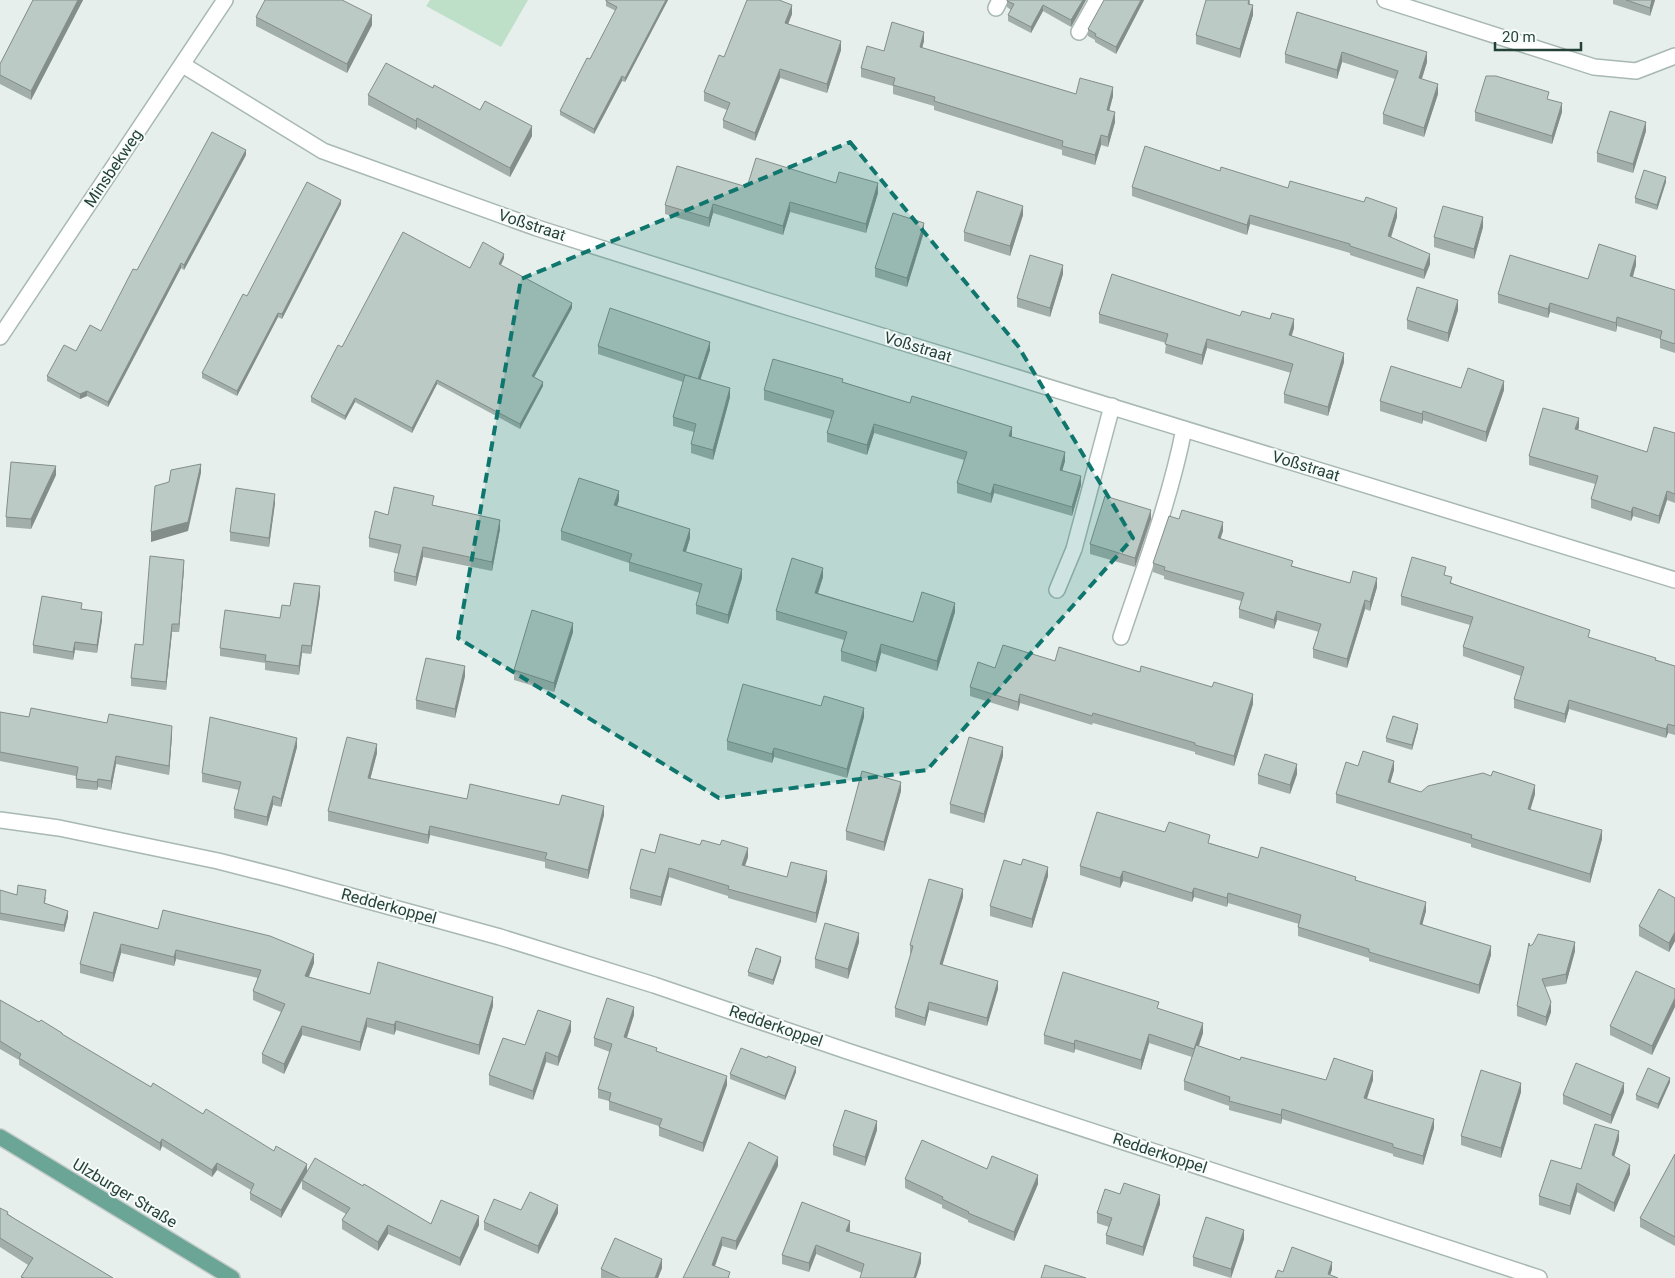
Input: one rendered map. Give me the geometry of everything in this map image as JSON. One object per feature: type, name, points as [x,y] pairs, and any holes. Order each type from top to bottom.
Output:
[{"type":"main road","name":"Ulzburger Straße","points":[[0,1137],[232,1278]]},
{"type":"street","name":"Minsbekweg","points":[[0,337],[225,0]]},
{"type":"street","points":[[1079,32],[1097,0]]},
{"type":"street","points":[[1384,0],[1594,67],[1636,71],[1675,56]]},
{"type":"street","name":"Voßstraat","points":[[183,65],[323,151],[537,228],[1675,580]]},
{"type":"street","points":[[1057,590],[1074,549],[1112,406]]},
{"type":"street","points":[[1121,637],[1166,505],[1177,466],[1184,429]]},
{"type":"street","name":"Redderkoppel","points":[[0,820],[59,828],[218,861],[500,937],[654,984],[847,1051],[1539,1278]]},
{"type":"highlighted area","points":[[850,142],[1018,346],[1133,538],[927,770],[719,798],[458,638],[521,279]]},
{"type":"green space","points":[[430,0],[528,0],[501,47],[426,6]]},
{"type":"building","points":[[33,0],[78,0],[31,91],[0,75],[0,64]]},
{"type":"building","points":[[265,0],[342,0],[372,15],[347,64],[256,17]]},
{"type":"building","points":[[606,0],[666,0],[625,78],[622,76],[594,129],[560,111],[587,58],[590,59],[617,7]]},
{"type":"building","points":[[747,0],[779,0],[792,5],[785,23],[841,41],[827,84],[780,69],[755,133],[723,120],[730,103],[704,92],[719,55],[724,57]]},
{"type":"building","points":[[1007,0],[1083,0],[1071,20],[1043,5],[1031,27],[1008,15],[1014,4]]},
{"type":"building","points":[[1104,0],[1141,0],[1116,47],[1095,36],[1096,34],[1088,29]]},
{"type":"building","points":[[1206,0],[1249,0],[1248,4],[1253,5],[1240,49],[1196,35]]},
{"type":"building","points":[[1626,0],[1652,0],[1650,8]]},
{"type":"building","points":[[1297,12],[1427,52],[1419,78],[1438,84],[1424,128],[1383,114],[1398,71],[1342,52],[1337,70],[1285,54]]},
{"type":"building","points":[[892,22],[924,32],[920,47],[1076,94],[1080,78],[1113,87],[1107,110],[1115,112],[1108,137],[1101,135],[1095,155],[1062,146],[1063,141],[934,101],[935,97],[893,85],[895,78],[861,68],[867,46],[884,51]]},
{"type":"building","points":[[386,63],[433,88],[434,85],[480,110],[485,101],[532,126],[510,168],[417,118],[416,121],[368,95]]},
{"type":"building","points":[[1486,76],[1496,76],[1549,92],[1547,99],[1562,103],[1552,136],[1475,112]]},
{"type":"building","points":[[1610,111],[1646,122],[1633,164],[1597,153]]},
{"type":"building","points":[[212,132],[246,150],[184,265],[181,263],[108,402],[87,391],[80,394],[47,376],[64,345],[76,351],[90,325],[101,331],[133,269],[137,270]]},
{"type":"building","points":[[1145,146],[1220,171],[1221,167],[1288,188],[1290,181],[1364,202],[1366,197],[1397,208],[1388,236],[1430,254],[1424,270],[1350,246],[1350,244],[1250,215],[1247,225],[1132,187]]},
{"type":"building","points":[[756,158],[836,183],[839,172],[878,183],[866,224],[790,202],[783,226],[713,204],[709,218],[665,205],[677,166],[747,187]]},
{"type":"building","points":[[1644,170],[1666,177],[1657,205],[1635,198]]},
{"type":"building","points":[[307,182],[341,200],[282,314],[278,313],[237,391],[202,373],[243,294],[247,296]]},
{"type":"building","points":[[977,191],[1023,206],[1010,246],[964,232]]},
{"type":"building","points":[[1443,206],[1483,217],[1474,249],[1434,237]]},
{"type":"building","points":[[893,213],[924,223],[907,278],[875,268]]},
{"type":"building","points":[[403,232],[470,268],[483,242],[504,254],[499,264],[572,303],[532,376],[543,382],[520,424],[437,380],[412,428],[355,398],[345,416],[311,397],[338,345],[342,347]]},
{"type":"building","points":[[1599,244],[1636,256],[1630,276],[1675,290],[1675,344],[1660,339],[1662,331],[1617,317],[1616,323],[1550,303],[1548,309],[1498,294],[1510,255],[1588,279]]},
{"type":"building","points":[[1030,255],[1063,265],[1050,308],[1017,298]]},
{"type":"building","points":[[1112,274],[1240,316],[1242,311],[1270,319],[1272,313],[1294,319],[1289,335],[1344,353],[1328,407],[1284,394],[1293,364],[1207,339],[1202,355],[1165,344],[1168,334],[1099,314]]},
{"type":"building","points":[[1417,287],[1458,300],[1448,333],[1407,320]]},
{"type":"building","points":[[610,308],[710,342],[698,379],[598,346]]},
{"type":"building","points":[[773,359],[843,379],[842,382],[910,403],[912,396],[1012,427],[1009,436],[1065,452],[1060,470],[1081,476],[1072,507],[994,484],[991,494],[957,483],[967,452],[874,424],[867,445],[827,433],[834,411],[764,390]]},
{"type":"building","points":[[1391,366],[1461,388],[1468,368],[1504,381],[1486,432],[1423,411],[1422,414],[1380,401]]},
{"type":"building","points":[[685,375],[730,388],[713,450],[691,444],[696,424],[673,417]]},
{"type":"building","points":[[1543,408],[1579,418],[1575,429],[1647,452],[1654,427],[1675,433],[1675,494],[1667,491],[1659,516],[1633,507],[1631,512],[1591,499],[1598,476],[1529,456]]},
{"type":"building","points":[[11,462],[56,466],[31,519],[6,517]]},
{"type":"building","points":[[201,464],[188,522],[151,532],[155,486],[169,482],[171,470]]},
{"type":"building","points":[[579,478],[619,491],[614,505],[690,529],[683,551],[742,569],[728,615],[696,605],[702,584],[629,562],[632,554],[561,531]]},
{"type":"building","points":[[394,487],[434,496],[432,505],[500,520],[492,562],[423,547],[416,577],[394,572],[401,545],[369,538],[375,511],[388,515]]},
{"type":"building","points":[[236,488],[275,494],[269,538],[230,532]]},
{"type":"building","points":[[1105,496],[1151,510],[1135,558],[1090,544]]},
{"type":"building","points":[[1182,510],[1223,522],[1218,538],[1293,561],[1291,566],[1350,583],[1353,571],[1377,578],[1370,602],[1365,600],[1347,659],[1313,649],[1321,624],[1277,611],[1274,620],[1239,609],[1244,593],[1164,570],[1165,567],[1153,563],[1169,516],[1179,519]]},
{"type":"building","points":[[150,556],[184,560],[179,624],[172,624],[166,682],[131,678],[135,644],[143,645]]},
{"type":"building","points":[[1412,557],[1446,567],[1444,575],[1452,577],[1450,583],[1590,630],[1588,637],[1656,658],[1655,660],[1675,666],[1675,726],[1668,724],[1666,729],[1569,700],[1565,714],[1514,699],[1524,667],[1463,647],[1473,617],[1401,596]]},
{"type":"building","points":[[792,558],[823,568],[815,593],[913,622],[922,592],[955,603],[937,661],[881,644],[876,662],[841,651],[847,632],[776,611]]},
{"type":"building","points":[[294,583],[320,586],[311,646],[302,645],[299,666],[265,661],[266,655],[220,648],[225,610],[280,618],[282,605],[290,606]]},
{"type":"building","points":[[42,596],[82,603],[81,609],[102,612],[97,645],[75,642],[73,652],[33,645]]},
{"type":"building","points":[[532,610],[573,623],[554,683],[514,670]]},
{"type":"building","points":[[1003,645],[1055,661],[1059,647],[1140,672],[1141,666],[1212,687],[1214,682],[1253,694],[1234,756],[1093,713],[1092,716],[1020,694],[1018,702],[970,687],[978,662],[995,668]]},
{"type":"building","points":[[426,658],[465,666],[455,709],[416,700]]},
{"type":"building","points":[[743,684],[821,706],[824,696],[864,708],[847,769],[774,748],[772,754],[727,741]]},
{"type":"building","points":[[31,708],[107,723],[109,714],[172,726],[169,766],[116,756],[111,781],[98,779],[97,782],[76,779],[78,767],[0,752],[0,712],[29,717]]},
{"type":"building","points":[[1393,716],[1418,724],[1412,745],[1386,738]]},
{"type":"building","points":[[210,717],[297,738],[281,799],[273,796],[267,817],[234,809],[241,782],[202,773]]},
{"type":"building","points":[[347,737],[377,744],[368,778],[467,799],[470,784],[559,805],[562,795],[604,806],[588,870],[545,859],[547,853],[430,826],[428,835],[328,811]]},
{"type":"building","points":[[969,737],[1003,747],[984,814],[950,804]]},
{"type":"building","points":[[1363,751],[1394,761],[1388,782],[1421,792],[1428,786],[1483,773],[1491,776],[1493,771],[1535,785],[1528,809],[1602,830],[1590,874],[1471,838],[1472,835],[1336,794],[1346,762],[1358,766]]},
{"type":"building","points":[[1265,754],[1297,764],[1290,785],[1258,775]]},
{"type":"building","points":[[862,771],[901,782],[884,842],[846,831]]},
{"type":"building","points":[[1097,812],[1165,832],[1169,822],[1210,835],[1208,843],[1258,858],[1261,847],[1356,877],[1355,880],[1426,902],[1420,924],[1491,946],[1479,985],[1369,952],[1369,949],[1298,927],[1301,915],[1228,893],[1227,898],[1194,888],[1192,893],[1123,871],[1120,878],[1080,866]]},
{"type":"building","points":[[660,834],[700,845],[702,840],[720,845],[722,840],[748,848],[742,865],[787,877],[791,862],[827,871],[816,913],[728,889],[729,886],[669,868],[661,897],[630,889],[641,849],[655,853]]},
{"type":"building","points":[[1023,859],[1048,867],[1032,919],[990,906],[1004,860],[1021,865]]},
{"type":"building","points":[[929,879],[963,889],[940,964],[998,981],[987,1018],[929,1002],[925,1018],[895,1008],[913,946],[910,945]]},
{"type":"building","points":[[18,885],[46,890],[44,903],[68,911],[64,925],[0,913],[0,890],[17,895]]},
{"type":"building","points":[[1659,889],[1675,898],[1675,932],[1669,943],[1639,926]]},
{"type":"building","points":[[163,910],[270,936],[314,954],[305,976],[370,994],[378,962],[493,997],[479,1045],[396,1021],[394,1025],[367,1018],[360,1042],[302,1026],[284,1064],[262,1054],[285,1004],[253,991],[261,970],[176,950],[174,957],[121,944],[113,973],[80,964],[94,912],[158,929]]},
{"type":"building","points":[[825,923],[859,933],[848,969],[815,959]]},
{"type":"building","points":[[1538,934],[1575,942],[1566,974],[1542,979],[1551,1002],[1546,1017],[1517,1006],[1529,943],[1530,946],[1533,944]]},
{"type":"building","points":[[756,948],[781,957],[773,980],[748,972]]},
{"type":"building","points":[[1636,971],[1675,989],[1675,998],[1652,1046],[1610,1026]]},
{"type":"building","points":[[1063,972],[1159,1002],[1157,1008],[1203,1023],[1194,1049],[1149,1034],[1141,1060],[1075,1040],[1074,1044],[1044,1035]]},
{"type":"building","points":[[607,998],[634,1007],[624,1037],[657,1048],[656,1051],[727,1076],[703,1143],[659,1127],[662,1119],[609,1101],[611,1093],[598,1089],[612,1044],[594,1038]]},
{"type":"building","points":[[0,1000],[39,1022],[41,1020],[151,1087],[153,1083],[203,1114],[206,1109],[274,1151],[276,1146],[307,1164],[281,1210],[250,1193],[254,1184],[217,1163],[212,1170],[162,1139],[160,1143],[19,1058],[21,1054],[0,1041]]},
{"type":"building","points":[[538,1010],[571,1021],[558,1057],[546,1052],[533,1091],[489,1075],[503,1038],[525,1045]]},
{"type":"building","points":[[1196,1045],[1240,1060],[1241,1057],[1326,1080],[1334,1058],[1373,1071],[1364,1098],[1434,1119],[1423,1156],[1393,1147],[1393,1144],[1282,1109],[1281,1115],[1229,1101],[1230,1097],[1184,1081]]},
{"type":"building","points":[[741,1048],[796,1067],[785,1096],[730,1074]]},
{"type":"building","points":[[1576,1063],[1624,1083],[1611,1115],[1563,1095]]},
{"type":"building","points":[[1648,1068],[1670,1078],[1658,1104],[1636,1095]]},
{"type":"building","points":[[1481,1070],[1521,1083],[1501,1148],[1461,1136]]},
{"type":"building","points":[[845,1110],[877,1121],[865,1157],[833,1146]]},
{"type":"building","points":[[1595,1124],[1619,1131],[1612,1155],[1630,1165],[1614,1203],[1577,1183],[1570,1206],[1539,1196],[1551,1160],[1581,1169]]},
{"type":"building","points":[[922,1140],[987,1169],[992,1156],[1038,1175],[1014,1232],[968,1213],[942,1199],[943,1197],[905,1179]]},
{"type":"building","points":[[749,1142],[778,1157],[736,1241],[722,1237],[712,1265],[730,1272],[728,1278],[683,1278]]},
{"type":"building","points":[[1675,1154],[1675,1237],[1640,1218]]},
{"type":"building","points":[[315,1158],[363,1186],[364,1184],[431,1224],[441,1200],[479,1216],[460,1258],[388,1225],[378,1242],[342,1220],[350,1208],[302,1180]]},
{"type":"building","points":[[1124,1183],[1160,1195],[1143,1247],[1106,1235],[1112,1218],[1097,1213],[1105,1189],[1120,1194]]},
{"type":"building","points":[[530,1192],[558,1205],[538,1246],[484,1222],[494,1199],[521,1210]]},
{"type":"building","points":[[802,1202],[850,1221],[846,1231],[921,1253],[914,1278],[860,1278],[864,1264],[816,1245],[809,1263],[782,1255]]},
{"type":"building","points":[[0,1208],[113,1278],[21,1277],[33,1258],[0,1238]]},
{"type":"building","points":[[1206,1217],[1244,1230],[1231,1269],[1193,1257]]},
{"type":"building","points":[[615,1238],[662,1259],[655,1278],[620,1278],[601,1269]]},
{"type":"building","points":[[1292,1247],[1332,1262],[1328,1274],[1338,1278],[1275,1278],[1278,1270],[1283,1272]]},
{"type":"building","points":[[1045,1265],[1086,1278],[1041,1278]]}]
